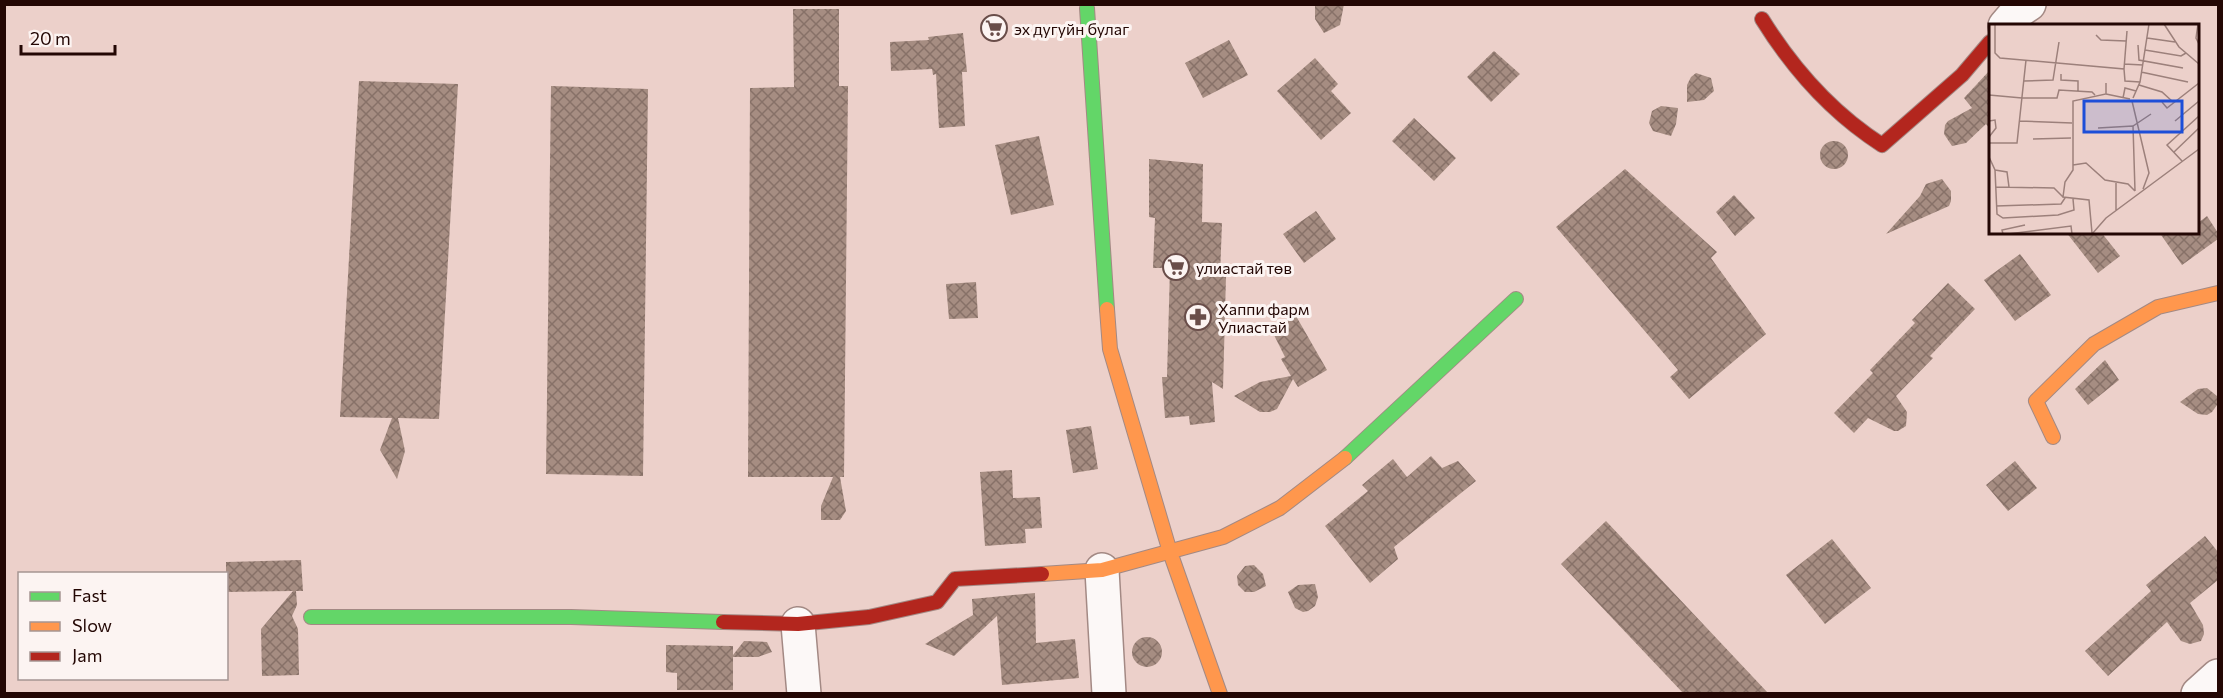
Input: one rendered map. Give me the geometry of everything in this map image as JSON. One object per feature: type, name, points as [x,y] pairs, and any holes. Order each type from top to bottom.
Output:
[{"type":"street","points":[[1071,5],[1088,8],[1102,4]]},
{"type":"street","points":[[1088,8],[1110,349],[1170,552],[1220,693]]},
{"type":"street","points":[[1762,19],[1774,39],[1830,105],[1867,137],[1882,145],[1962,75],[1989,43]]},
{"type":"street","points":[[2053,437],[2036,401],[2094,344],[2158,306],[2218,292]]},
{"type":"street","points":[[311,617],[571,617],[798,624],[869,617],[937,602],[955,579],[1102,570],[1223,537],[1280,508],[1349,455],[1516,299]]},
{"type":"street","points":[[1102,570],[1109,693]]},
{"type":"street","points":[[798,624],[804,693]]},
{"type":"street","points":[[2198,693],[2218,676]]},
{"type":"building","points":[[1315,4],[1344,4],[1340,25],[1324,33],[1315,19]]},
{"type":"building","points":[[793,9],[839,9],[839,86],[848,86],[844,477],[840,477],[846,511],[840,520],[821,520],[821,506],[833,477],[748,477],[750,88],[794,87]]},
{"type":"building","points":[[963,33],[967,72],[962,72],[965,126],[939,128],[936,74],[933,75],[932,69],[891,71],[890,42],[929,40],[928,37]]},
{"type":"building","points":[[1229,40],[1248,75],[1203,98],[1185,63]]},
{"type":"building","points":[[1494,51],[1520,74],[1491,102],[1467,77]]},
{"type":"building","points":[[1315,58],[1338,84],[1331,91],[1351,113],[1321,140],[1277,91]]},
{"type":"building","points":[[1989,71],[1989,128],[1986,124],[1966,143],[1952,146],[1944,134],[1945,125],[1972,108],[1964,98]]},
{"type":"building","points":[[1696,73],[1711,78],[1714,91],[1704,100],[1687,102],[1687,85]]},
{"type":"building","points":[[359,81],[458,84],[439,419],[398,418],[405,451],[397,479],[380,450],[392,418],[340,417]]},
{"type":"building","points":[[551,86],[648,89],[643,476],[546,474]]},
{"type":"building","points":[[1661,106],[1678,108],[1676,124],[1671,136],[1653,131],[1649,123],[1652,111]]},
{"type":"building","points":[[1414,118],[1456,158],[1434,181],[1392,141]]},
{"type":"building","points":[[1039,136],[1054,205],[1011,215],[995,145]]},
{"type":"building","points":[[1834,141],[1844,145],[1848,155],[1844,165],[1834,169],[1824,165],[1820,155],[1824,145]]},
{"type":"building","points":[[1149,159],[1203,164],[1202,222],[1222,223],[1220,276],[1226,276],[1223,389],[1212,382],[1215,422],[1190,425],[1189,416],[1165,418],[1162,377],[1167,377],[1170,268],[1153,268],[1155,218],[1149,217]]},
{"type":"building","points":[[1625,169],[1717,252],[1711,258],[1766,334],[1689,399],[1670,377],[1678,370],[1556,227]]},
{"type":"building","points":[[1942,179],[1951,191],[1949,206],[1886,234],[1920,196],[1926,184]]},
{"type":"building","points":[[1734,195],[1755,218],[1735,236],[1716,212]]},
{"type":"building","points":[[1316,211],[1336,239],[1304,263],[1283,234]]},
{"type":"building","points":[[2207,216],[2218,233],[2218,239],[2182,265],[2160,234],[2199,234],[2199,222]]},
{"type":"building","points":[[2068,234],[2103,234],[2120,256],[2098,273]]},
{"type":"building","points":[[2020,254],[2051,295],[2015,321],[1984,280]]},
{"type":"building","points":[[976,282],[978,318],[949,319],[946,284]]},
{"type":"building","points":[[1948,283],[1975,309],[1930,356],[1933,358],[1896,396],[1907,412],[1906,426],[1894,431],[1868,418],[1854,433],[1834,413],[1873,373],[1870,370],[1915,323],[1912,320]]},
{"type":"building","points":[[1296,316],[1327,370],[1298,387],[1293,379],[1277,409],[1260,412],[1234,396],[1260,382],[1291,376],[1281,359],[1285,357],[1271,329]]},
{"type":"building","points":[[2105,360],[2119,380],[2088,405],[2075,389]]},
{"type":"building","points":[[2207,388],[2217,396],[2217,405],[2207,415],[2198,414],[2180,402],[2198,389]]},
{"type":"building","points":[[1091,426],[1098,469],[1073,473],[1066,430]]},
{"type":"building","points":[[1431,456],[1442,468],[1458,461],[1476,481],[1394,547],[1398,559],[1370,583],[1325,526],[1368,491],[1362,485],[1393,459],[1407,477]]},
{"type":"building","points":[[2015,461],[2037,488],[2008,511],[1986,485]]},
{"type":"building","points":[[1012,470],[1013,498],[1040,497],[1042,528],[1025,529],[1026,543],[985,546],[980,472]]},
{"type":"building","points":[[1606,521],[1768,693],[1683,693],[1561,564]]},
{"type":"building","points":[[2205,536],[2218,552],[2218,580],[2190,603],[2203,625],[2204,634],[2201,641],[2190,644],[2181,641],[2167,622],[2108,676],[2085,651],[2151,591],[2146,585]]},
{"type":"building","points":[[1832,539],[1871,588],[1825,624],[1786,575]]},
{"type":"building","points":[[301,560],[303,591],[296,591],[297,605],[292,616],[298,629],[299,675],[262,676],[261,629],[293,591],[228,592],[226,562]]},
{"type":"building","points":[[1254,565],[1263,574],[1266,586],[1254,592],[1245,592],[1238,585],[1237,576],[1245,566]]},
{"type":"building","points":[[1315,584],[1318,597],[1315,606],[1303,612],[1295,608],[1288,592],[1298,585]]},
{"type":"building","points":[[1035,593],[1036,643],[1075,639],[1079,678],[1002,685],[997,616],[954,656],[925,644],[973,615],[972,599]]},
{"type":"building","points":[[1147,637],[1153,638],[1161,646],[1161,658],[1153,666],[1147,667],[1141,666],[1133,658],[1132,652],[1133,646],[1141,638]]},
{"type":"building","points":[[744,641],[767,642],[772,652],[758,657],[733,657],[733,690],[677,690],[677,673],[666,672],[666,645],[733,646],[733,655]]},
{"type":"traffic: fast","points":[[1087,8],[1107,309]]},
{"type":"traffic: fast","points":[[1345,458],[1516,299]]},
{"type":"traffic: fast","points":[[311,617],[571,617],[723,622]]},
{"type":"traffic: slow","points":[[2053,437],[2036,401],[2094,344],[2158,307],[2218,293]]},
{"type":"traffic: slow","points":[[1107,309],[1110,349],[1170,552],[1220,694]]},
{"type":"traffic: slow","points":[[1042,574],[1102,570],[1223,537],[1280,508],[1345,458]]},
{"type":"traffic: jam","points":[[1762,19],[1815,89],[1847,119],[1882,145],[1962,75],[1989,43]]},
{"type":"traffic: jam","points":[[723,622],[798,624],[869,617],[937,602],[955,579],[1042,574]]},
{"type":"place","name":"эх дугуйн булаг","points":[[994,28]]},
{"type":"place","name":"улиастай төв","points":[[1176,267]]},
{"type":"place","name":"Хаппи фарм Улиастай","points":[[1198,317]]}]
